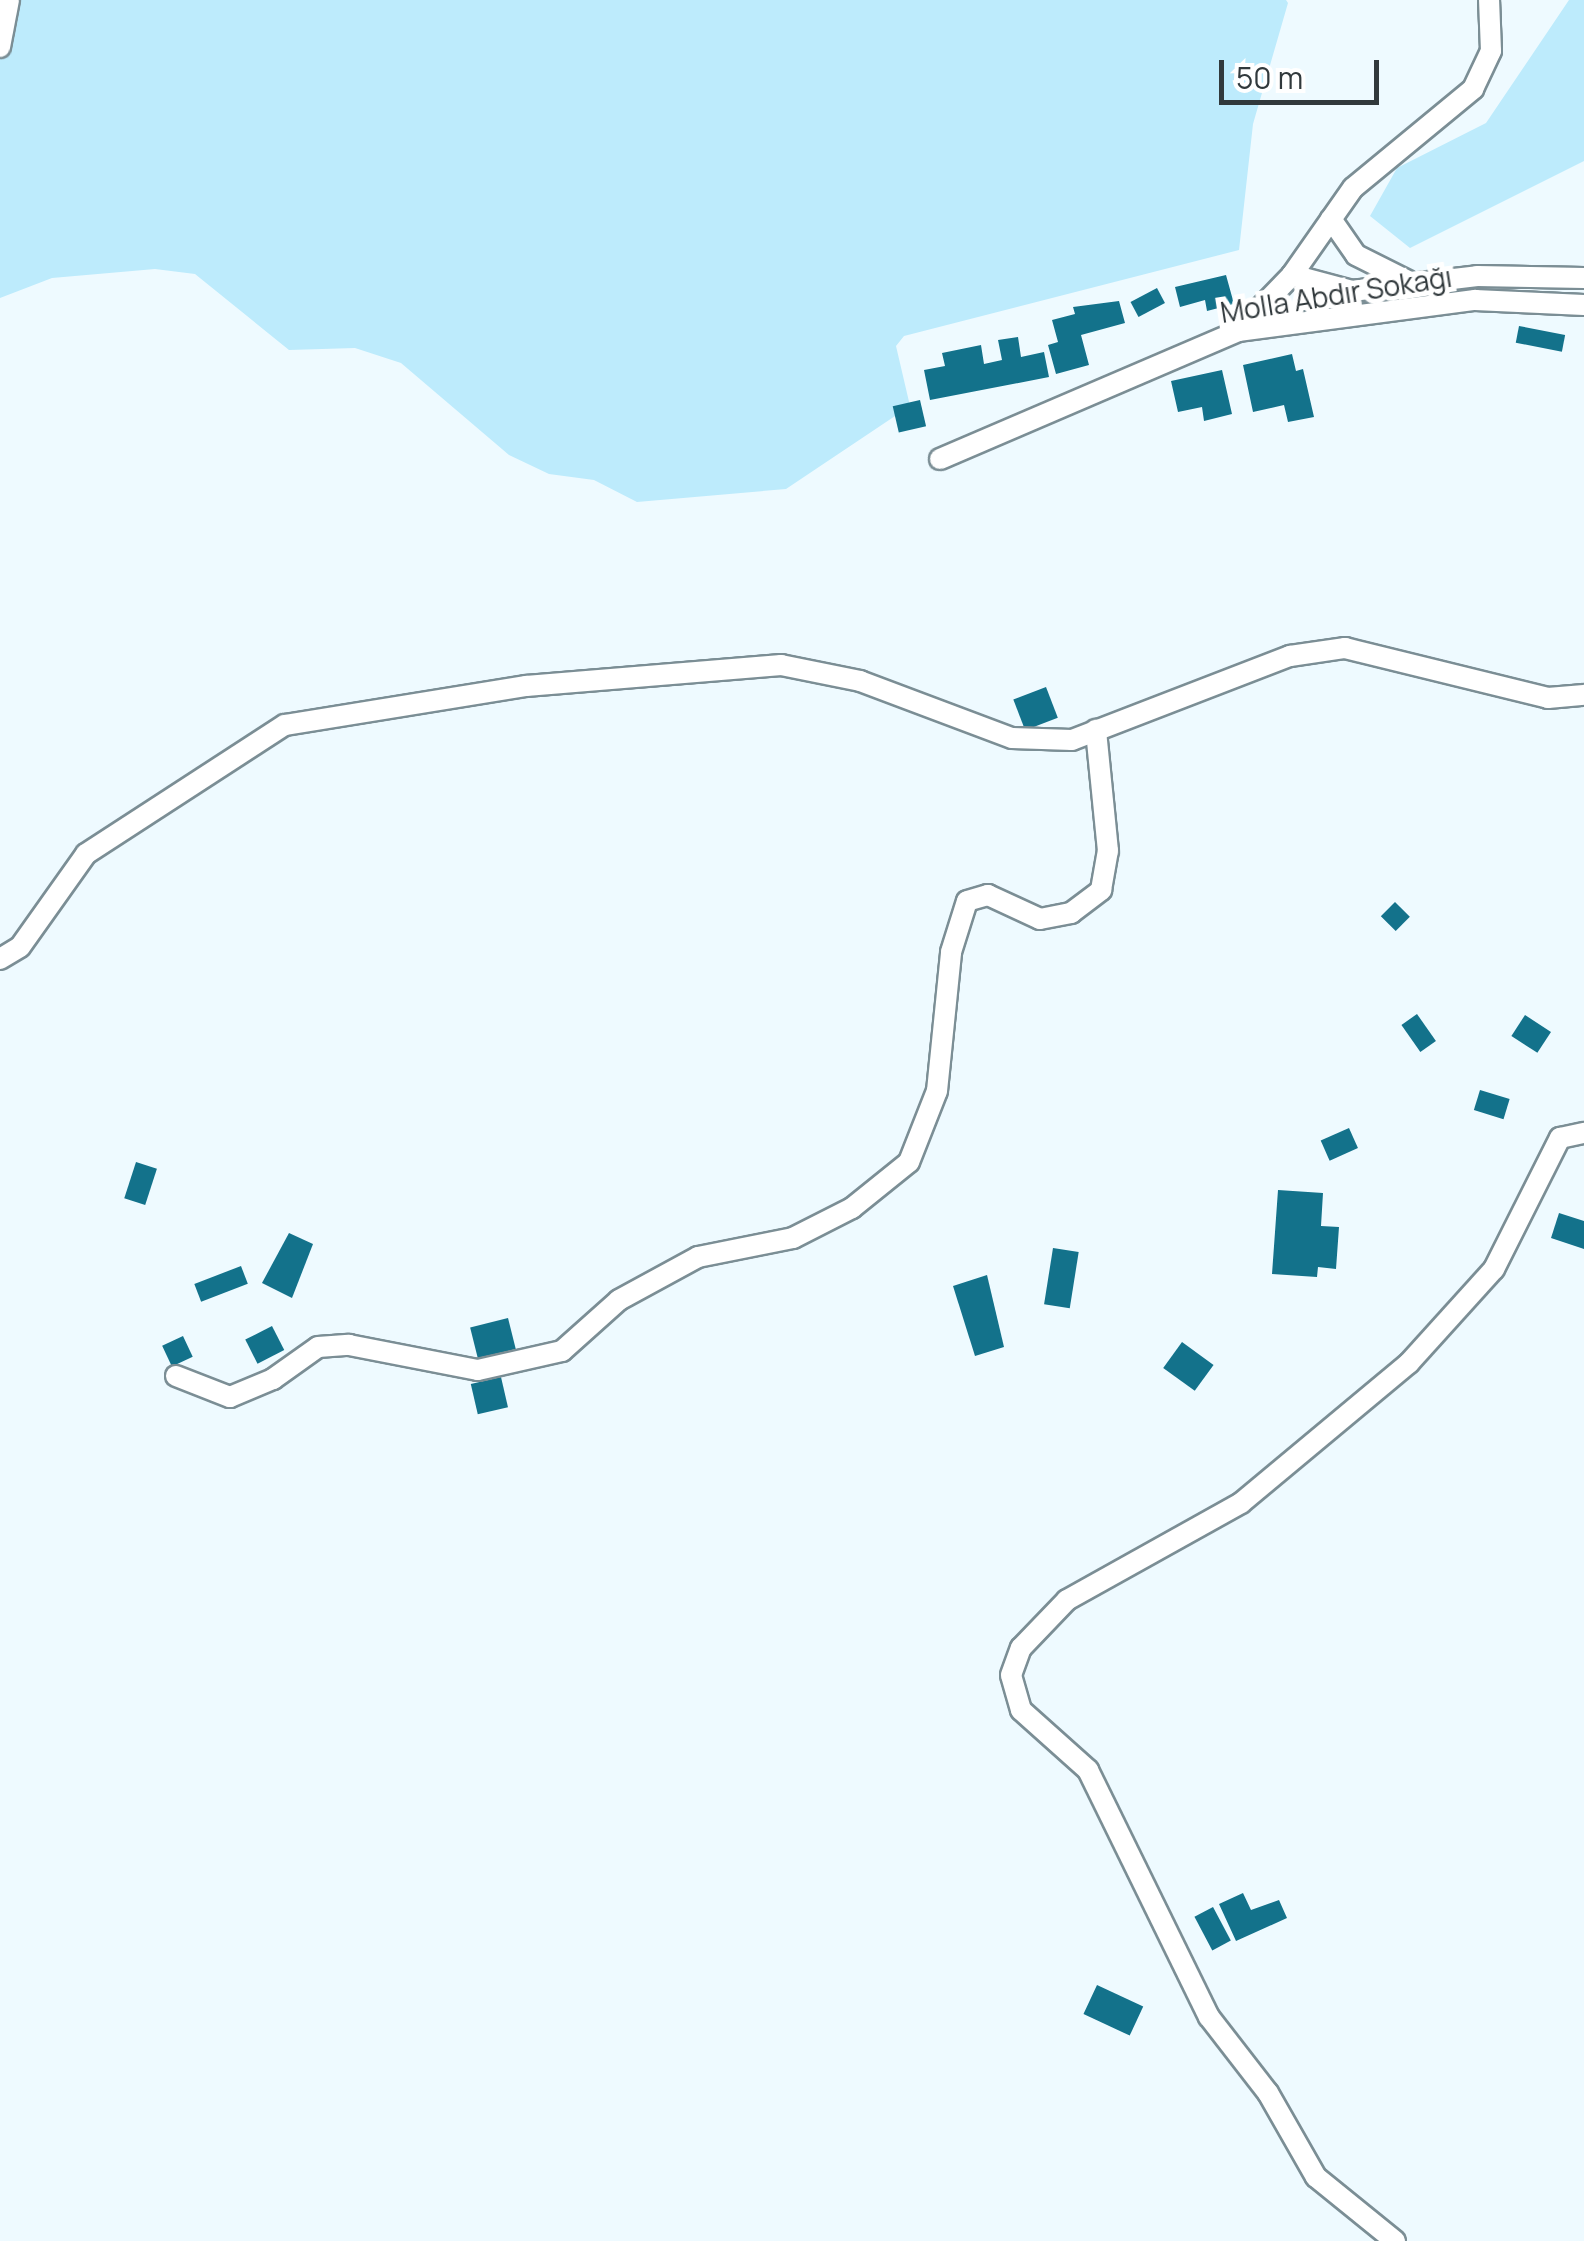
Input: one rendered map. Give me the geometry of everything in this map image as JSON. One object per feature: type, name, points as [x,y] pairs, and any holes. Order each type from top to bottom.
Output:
[{"type":"street","points":[[0,47],[9,0]]},
{"type":"street","points":[[1238,331],[1292,275],[1369,172],[1473,89],[1491,51],[1489,0]]},
{"type":"street","points":[[1331,219],[1356,255],[1411,282]]},
{"type":"street","points":[[1292,275],[1352,290],[1411,282],[1584,278]]},
{"type":"street","name":"Molla Abdır Sokağı","points":[[940,460],[1238,331],[1475,300],[1584,305]]},
{"type":"street","points":[[0,959],[20,947],[86,854],[286,725],[526,686],[780,665],[860,680],[1012,738],[1072,740],[1290,656],[1345,648],[1548,698],[1584,695]]},
{"type":"street","points":[[176,1376],[230,1398],[273,1380],[318,1347],[349,1345],[478,1370],[562,1351],[618,1300],[698,1257],[793,1238],[852,1208],[909,1162],[937,1090],[950,952],[967,901],[988,895],[1040,919],[1072,913],[1101,890],[1108,851],[1096,730]]},
{"type":"street","points":[[1395,2241],[1316,2177],[1268,2094],[1208,2017],[1088,1770],[1021,1710],[1011,1676],[1021,1648],[1067,1600],[1241,1504],[1409,1364],[1494,1270],[1560,1138],[1584,1133]]},
{"type":"shaded area","points":[[0,0],[1288,3],[1253,124],[1239,250],[904,336],[896,346],[910,406],[786,489],[637,502],[594,480],[549,474],[509,455],[401,363],[355,348],[289,350],[195,274],[155,269],[52,278],[0,298]]},
{"type":"shaded area","points":[[1569,0],[1584,0],[1584,161],[1410,248],[1370,216],[1397,168],[1486,123]]},
{"type":"building","points":[[1226,275],[1234,304],[1207,311],[1205,300],[1180,307],[1175,287]]},
{"type":"building","points":[[1157,288],[1165,303],[1138,317],[1131,302]]},
{"type":"building","points":[[1119,301],[1125,323],[1081,335],[1089,365],[1056,374],[1048,345],[1058,342],[1052,320],[1075,314],[1073,307]]},
{"type":"building","points":[[1519,326],[1565,335],[1562,352],[1516,343]]},
{"type":"building","points":[[1018,337],[1021,357],[1044,352],[1049,377],[930,400],[924,370],[945,366],[942,353],[981,345],[984,364],[1002,360],[998,340]]},
{"type":"building","points":[[1292,354],[1296,371],[1303,369],[1314,417],[1288,422],[1284,405],[1253,412],[1243,365]]},
{"type":"building","points":[[1222,370],[1232,414],[1204,421],[1202,407],[1178,412],[1171,381]]},
{"type":"building","points":[[920,400],[926,426],[899,433],[893,406]]},
{"type":"building","points":[[1046,687],[1058,718],[1025,730],[1013,700]]},
{"type":"building","points":[[1395,902],[1410,917],[1396,931],[1381,916]]},
{"type":"building","points":[[1417,1014],[1436,1041],[1420,1052],[1401,1025]]},
{"type":"building","points":[[1525,1015],[1551,1032],[1537,1053],[1511,1036]]},
{"type":"building","points":[[1480,1090],[1510,1099],[1504,1119],[1474,1110]]},
{"type":"building","points":[[1349,1128],[1358,1148],[1330,1161],[1321,1141]]},
{"type":"building","points":[[136,1162],[157,1169],[145,1205],[124,1198]]},
{"type":"building","points":[[1278,1190],[1323,1193],[1321,1226],[1339,1227],[1336,1269],[1318,1267],[1317,1277],[1272,1274]]},
{"type":"building","points":[[1559,1213],[1584,1221],[1584,1249],[1551,1238]]},
{"type":"building","points":[[289,1233],[313,1244],[292,1298],[262,1283]]},
{"type":"building","points":[[1053,1248],[1079,1252],[1070,1308],[1044,1304]]},
{"type":"building","points":[[241,1266],[248,1284],[201,1302],[194,1284]]},
{"type":"building","points":[[987,1275],[1004,1347],[975,1356],[953,1286]]},
{"type":"building","points":[[508,1318],[516,1349],[478,1358],[470,1327]]},
{"type":"building","points":[[272,1326],[284,1350],[258,1364],[245,1340]]},
{"type":"building","points":[[183,1336],[193,1357],[172,1367],[162,1346]]},
{"type":"building","points":[[1182,1342],[1214,1365],[1195,1391],[1163,1368]]},
{"type":"building","points":[[501,1377],[508,1407],[478,1414],[471,1384]]},
{"type":"building","points":[[1243,1893],[1251,1910],[1279,1900],[1287,1918],[1236,1941],[1219,1904]]},
{"type":"building","points":[[1213,1907],[1231,1941],[1212,1950],[1194,1917]]},
{"type":"building","points":[[1097,1985],[1143,2007],[1130,2036],[1083,2014]]}]
